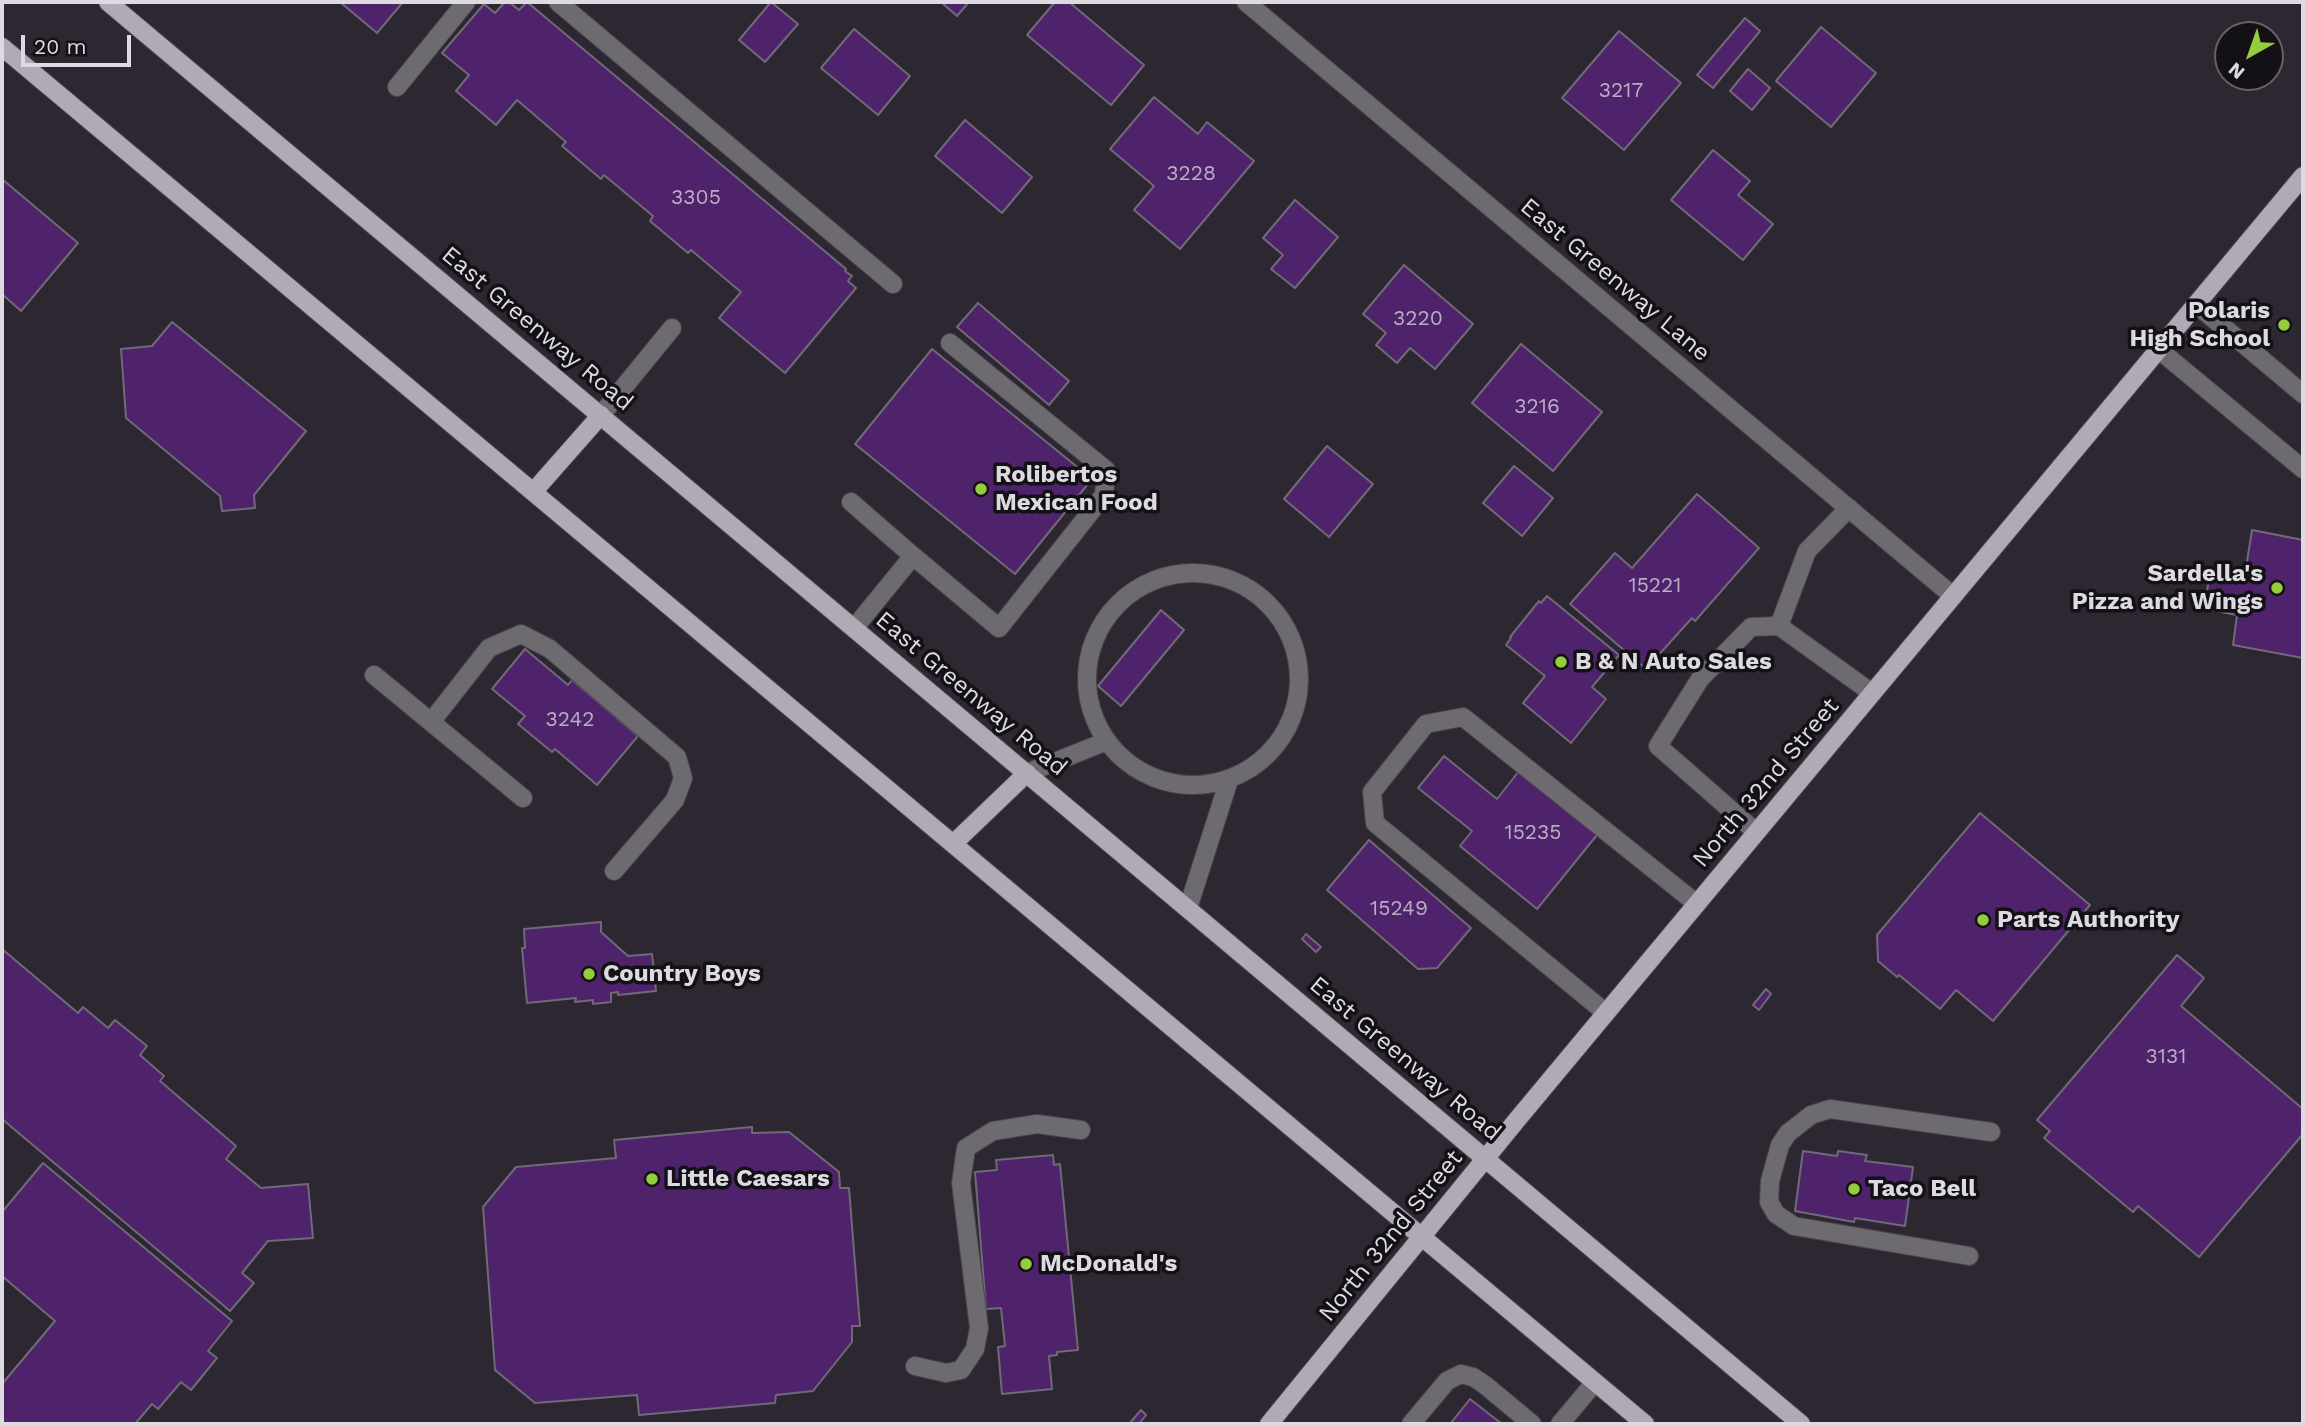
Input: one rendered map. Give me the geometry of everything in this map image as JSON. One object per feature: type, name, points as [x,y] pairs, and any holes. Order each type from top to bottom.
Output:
[{"type":"main road","name":"East Greenway Road","points":[[108,2],[1801,1424]]},
{"type":"main road","points":[[2,47],[1645,1424]]},
{"type":"main road","name":"North 32nd Street","points":[[1269,1424],[1871,693],[2303,176]]},
{"type":"main road","points":[[534,491],[601,415]]},
{"type":"main road","points":[[954,843],[1027,773]]},
{"type":"street","points":[[397,87],[466,2]]},
{"type":"street","points":[[558,2],[893,284]]},
{"type":"street","name":"East Greenway Lane","points":[[1245,2],[1953,596]]},
{"type":"street","points":[[2196,304],[2303,394]]},
{"type":"street","points":[[601,415],[672,328]]},
{"type":"street","points":[[851,502],[999,628],[1104,495],[1106,470],[950,342]]},
{"type":"street","points":[[2158,349],[2303,469]]},
{"type":"street","points":[[1779,626],[1807,551],[1849,508]]},
{"type":"street","points":[[855,627],[913,556]]},
{"type":"street","points":[[1201,572],[1237,581],[1267,601],[1289,630],[1300,665],[1298,701],[1285,735],[1261,762],[1229,780],[1196,786],[1162,781],[1131,765],[1107,741],[1085,696],[1083,678],[1093,642],[1112,614],[1135,589],[1167,575],[1201,572]]},
{"type":"street","points":[[1756,832],[1658,746],[1699,679],[1751,627],[1779,626],[1871,693]]},
{"type":"street","points":[[431,722],[489,648],[521,634],[550,649],[677,757],[683,778],[675,800],[614,871]]},
{"type":"street","points":[[374,674],[523,798]]},
{"type":"street","points":[[1606,1013],[1375,823],[1372,792],[1426,724],[1463,717],[1697,904]]},
{"type":"street","points":[[1027,773],[1107,741]]},
{"type":"street","points":[[1188,908],[1229,780]]},
{"type":"street","points":[[1969,1256],[1794,1226],[1776,1214],[1769,1202],[1770,1181],[1780,1145],[1788,1133],[1811,1115],[1830,1109],[1991,1132]]},
{"type":"street","points":[[915,1366],[946,1373],[961,1370],[975,1349],[979,1328],[961,1183],[966,1148],[993,1131],[1037,1124],[1081,1130]]},
{"type":"street","points":[[1415,1423],[1447,1381],[1461,1374],[1473,1377],[1485,1385],[1532,1424]]},
{"type":"street","points":[[1560,1424],[1595,1382]]},
{"type":"building","points":[[340,2],[403,2],[377,33]]},
{"type":"building","points":[[505,2],[519,10],[527,2],[852,276],[848,281],[856,288],[785,373],[719,318],[741,292],[691,250],[688,253],[650,221],[653,216],[604,175],[601,179],[562,146],[566,142],[517,100],[496,125],[456,91],[469,75],[442,53],[484,4],[495,13]]},
{"type":"building","points":[[771,2],[798,24],[765,62],[739,40]]},
{"type":"building","points":[[941,2],[969,2],[957,16]]},
{"type":"building","points":[[1055,2],[1069,2],[1144,65],[1111,105],[1027,35]]},
{"type":"building","points":[[1745,18],[1760,31],[1713,88],[1697,75]]},
{"type":"building","points":[[1821,27],[1876,73],[1831,127],[1776,81]]},
{"type":"building","points":[[854,29],[910,76],[878,115],[821,68]]},
{"type":"building","points":[[1619,31],[1681,83],[1624,150],[1562,98]]},
{"type":"building","points":[[1748,69],[1770,88],[1752,110],[1730,91]]},
{"type":"building","points":[[1154,97],[1198,134],[1207,122],[1254,161],[1180,249],[1134,210],[1154,186],[1110,149]]},
{"type":"building","points":[[965,120],[1032,177],[1002,213],[935,156]]},
{"type":"building","points":[[1713,150],[1750,181],[1738,195],[1773,224],[1743,260],[1671,200]]},
{"type":"building","points":[[2,179],[78,243],[21,311],[2,294]]},
{"type":"building","points":[[1295,200],[1338,237],[1295,288],[1271,269],[1283,255],[1263,238]]},
{"type":"building","points":[[1404,265],[1473,324],[1435,369],[1410,348],[1397,363],[1376,345],[1386,333],[1363,314]]},
{"type":"building","points":[[978,303],[1069,381],[1049,405],[957,327]]},
{"type":"building","points":[[172,322],[306,431],[254,495],[255,508],[222,511],[220,496],[126,418],[121,349],[152,346]]},
{"type":"building","points":[[1521,344],[1602,412],[1553,471],[1472,403]]},
{"type":"building","points":[[932,349],[1092,479],[1015,574],[855,444]]},
{"type":"building","points":[[1327,446],[1373,484],[1329,537],[1284,499]]},
{"type":"building","points":[[1514,466],[1553,498],[1522,536],[1483,503]]},
{"type":"building","points":[[1697,494],[1759,548],[1695,621],[1692,618],[1646,669],[1570,604],[1615,553],[1632,568]]},
{"type":"building","points":[[2252,530],[2303,540],[2303,658],[2233,645],[2237,615],[2204,609],[2211,568],[2245,574]]},
{"type":"building","points":[[1547,596],[1619,655],[1592,687],[1606,699],[1571,743],[1523,703],[1545,676],[1506,645],[1539,601],[1541,603]]},
{"type":"building","points":[[1161,610],[1184,630],[1121,706],[1098,686]]},
{"type":"building","points":[[525,649],[568,685],[572,680],[638,736],[597,785],[555,749],[552,752],[518,724],[525,716],[492,689]]},
{"type":"building","points":[[1444,756],[1497,799],[1519,771],[1597,835],[1537,909],[1460,846],[1472,831],[1418,788]]},
{"type":"building","name":"Parts Authority","points":[[1980,813],[2090,905],[1993,1021],[1956,990],[1940,1009],[1878,961],[1877,935]]},
{"type":"building","points":[[1369,840],[1471,928],[1437,968],[1418,969],[1327,890]]},
{"type":"building","name":"Country Boys","points":[[601,922],[601,932],[628,956],[652,954],[656,991],[618,995],[618,992],[611,993],[611,1002],[593,1004],[593,1000],[575,1002],[576,998],[527,1003],[522,948],[525,948],[524,929]]},
{"type":"building","points":[[1306,934],[1321,947],[1316,952],[1302,939]]},
{"type":"building","points":[[2,949],[78,1013],[83,1007],[108,1028],[115,1020],[147,1046],[140,1055],[164,1076],[160,1081],[236,1146],[226,1159],[261,1188],[308,1184],[313,1238],[268,1241],[242,1273],[254,1283],[230,1311],[2,1119]]},
{"type":"building","points":[[2177,955],[2204,978],[2181,1006],[2303,1109],[2303,1134],[2199,1257],[2138,1206],[2133,1212],[2044,1138],[2050,1131],[2037,1120]]},
{"type":"building","points":[[1766,989],[1771,994],[1759,1010],[1753,1005]]},
{"type":"building","points":[[752,1127],[752,1133],[789,1132],[839,1172],[840,1188],[849,1188],[860,1326],[852,1326],[852,1342],[813,1391],[776,1395],[775,1403],[639,1415],[637,1395],[535,1403],[495,1370],[483,1207],[516,1167],[616,1158],[614,1140]]},
{"type":"building","name":"Taco Bell","points":[[1803,1151],[1837,1156],[1838,1151],[1867,1155],[1865,1161],[1913,1167],[1905,1226],[1855,1218],[1854,1222],[1795,1211]]},
{"type":"building","name":"McDonald's","points":[[1053,1155],[1054,1165],[1060,1164],[1078,1350],[1057,1352],[1057,1355],[1049,1356],[1052,1389],[1002,1394],[998,1347],[1005,1346],[1001,1308],[986,1309],[975,1172],[997,1170],[996,1160]]},
{"type":"building","points":[[43,1163],[232,1321],[208,1351],[217,1358],[191,1390],[181,1382],[158,1409],[152,1404],[135,1424],[2,1424],[2,1384],[55,1321],[2,1276],[2,1212]]},
{"type":"building","points":[[1470,1399],[1502,1424],[1450,1424]]},
{"type":"building","points":[[1141,1410],[1146,1415],[1139,1424],[1129,1424]]},
{"type":"place","name":"Polaris High School","points":[[2284,325]]},
{"type":"place","name":"Rolibertos Mexican Food","points":[[981,489]]},
{"type":"place","name":"Sardella's Pizza and Wings","points":[[2277,588]]},
{"type":"place","name":"B & N Auto Sales","points":[[1561,662]]},
{"type":"place","name":"Parts Authority","points":[[1983,920]]},
{"type":"place","name":"Country Boys","points":[[589,974]]},
{"type":"place","name":"Little Caesars","points":[[652,1179]]},
{"type":"place","name":"Taco Bell","points":[[1854,1189]]},
{"type":"place","name":"McDonald's","points":[[1026,1264]]}]
